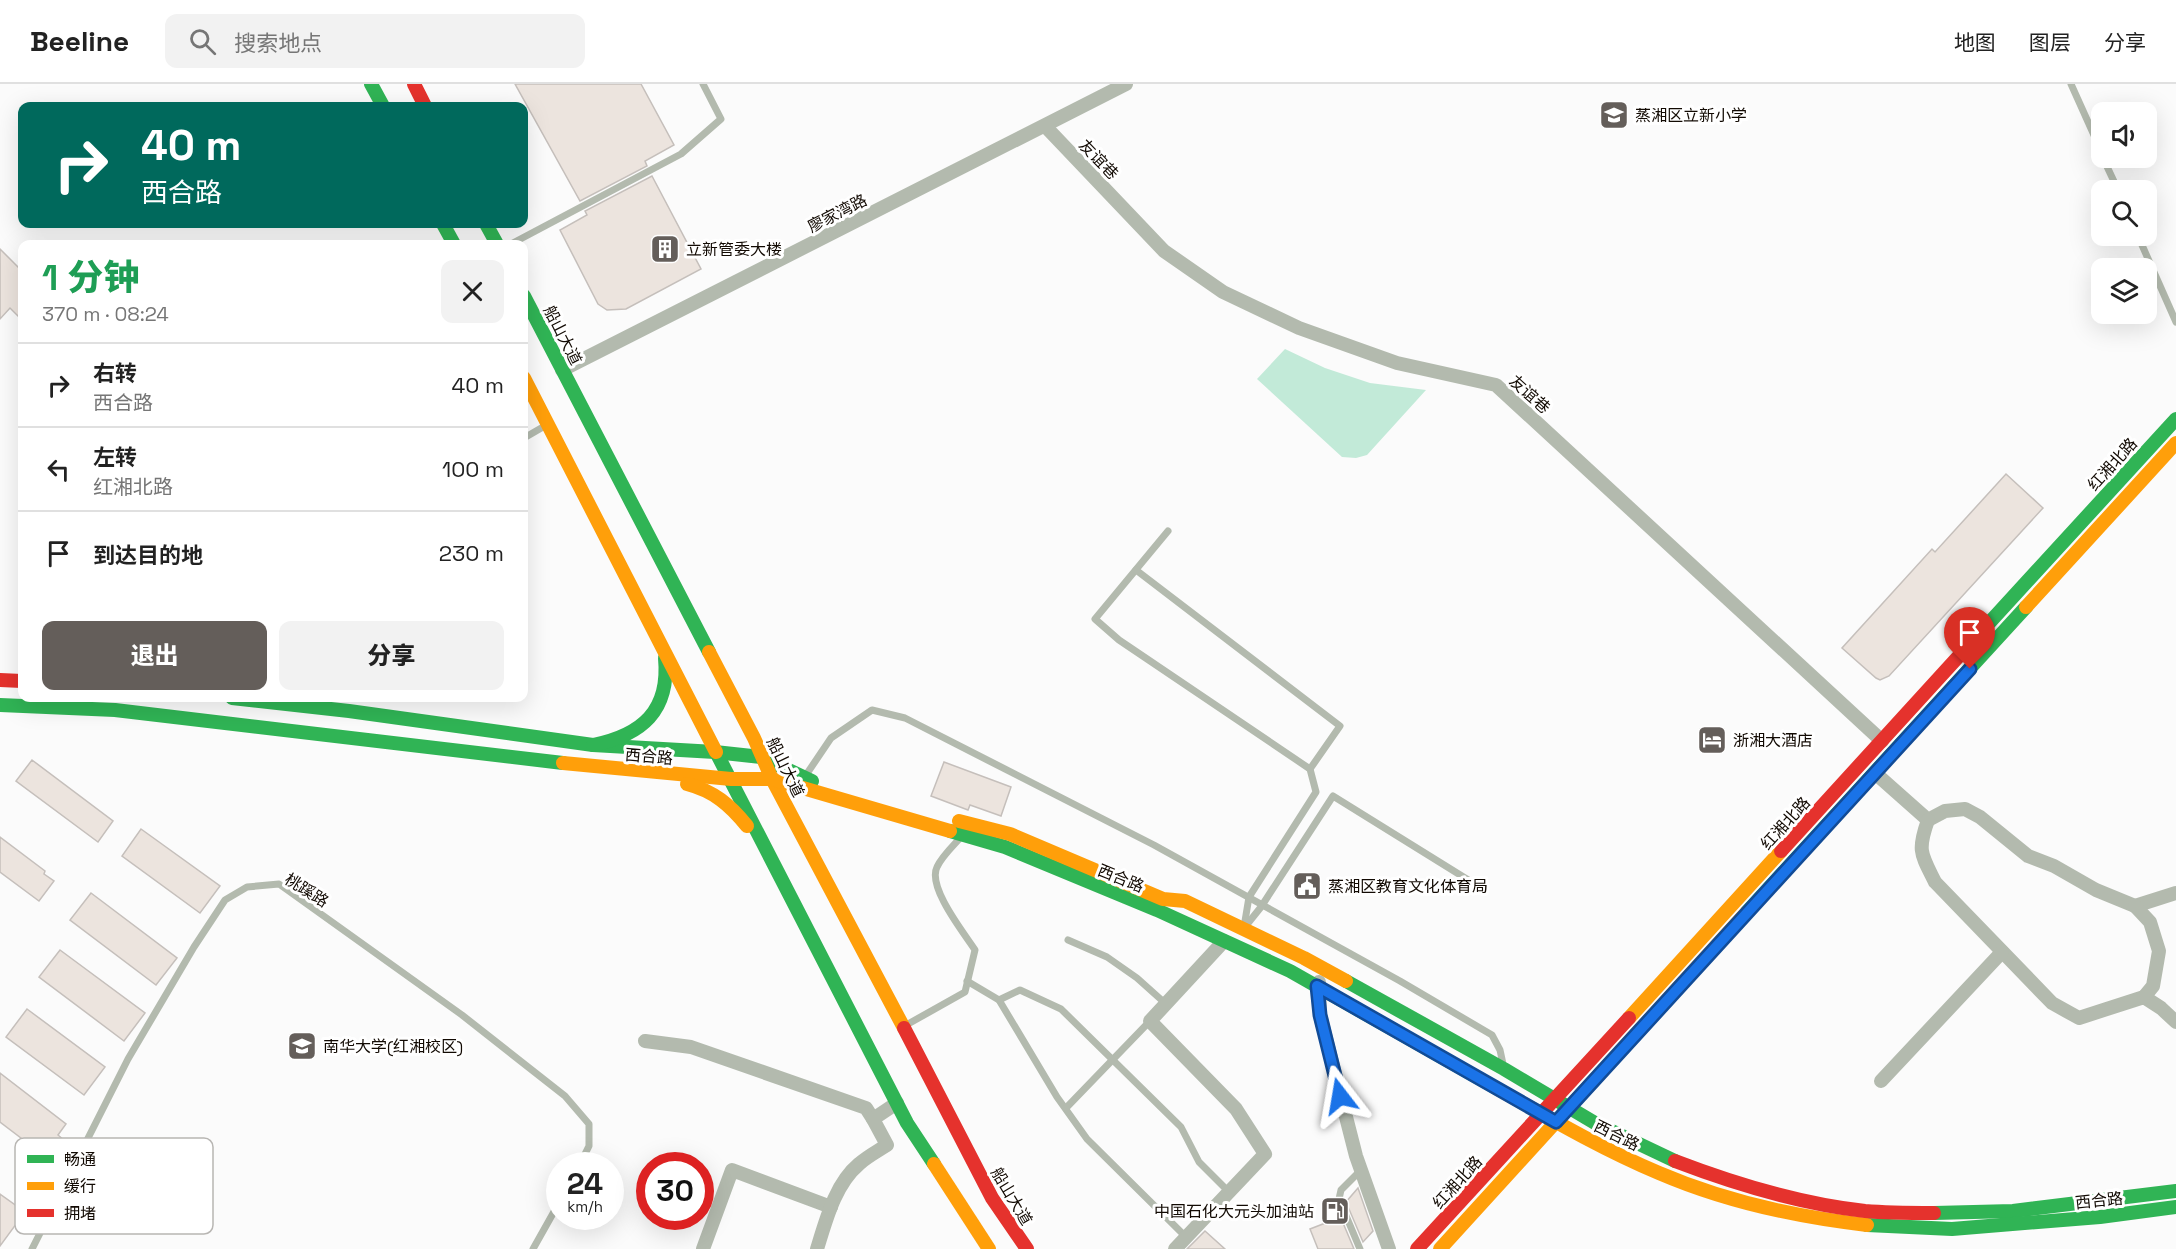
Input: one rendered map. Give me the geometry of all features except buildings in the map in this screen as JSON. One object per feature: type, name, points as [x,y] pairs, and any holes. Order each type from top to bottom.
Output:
[{"type":"main road","points":[[371,84],[381,102]]},
{"type":"main road","points":[[414,84],[423,102]]},
{"type":"main road","name":"船山大道","points":[[528,304],[754,738],[772,779],[992,1198],[1027,1249]]},
{"type":"main road","points":[[528,386],[897,1103],[930,1160],[989,1249]]},
{"type":"main road","name":"红湘北路","points":[[1417,1249],[2176,419]]},
{"type":"main road","name":"红湘北路","points":[[1440,1249],[2176,443]]},
{"type":"main road","points":[[593,745],[621,739],[640,728],[651,717],[660,704],[666,688],[667,671],[663,649]]},
{"type":"main road","points":[[0,680],[18,681]]},
{"type":"main road","name":"西合路","points":[[279,702],[350,708],[593,745],[761,757],[823,786],[1010,834],[1163,899],[1185,901],[1244,929],[1324,969],[1504,1069],[1595,1123],[1663,1156],[1717,1177],[1812,1202],[1866,1211],[1952,1214],[2013,1211],[2176,1191]]},
{"type":"main road","name":"西合路","points":[[0,705],[115,710],[611,769],[731,779],[772,779],[1005,847],[1157,910],[1317,986],[1582,1137],[1658,1173],[1711,1193],[1811,1217],[1866,1225],[1952,1229],[2090,1218],[2176,1208]]},
{"type":"main road","points":[[611,769],[711,790],[734,810],[774,862]]},
{"type":"main road","points":[[1230,944],[1244,929]]},
{"type":"street","name":"廖家湾路","points":[[562,370],[1126,84]]},
{"type":"street","name":"友谊巷","points":[[1045,126],[1164,251],[1223,292],[1299,328],[1397,363],[1496,385],[1882,741]]},
{"type":"street","points":[[1875,773],[1928,820]]},
{"type":"street","points":[[1965,809],[1980,817],[2028,856],[2054,866],[2096,890],[2135,906],[2150,922],[2159,951],[2154,986],[2144,997],[2079,1018],[2052,1003],[1935,882],[1924,861],[1920,843],[1928,820],[1945,811],[1965,809]]},
{"type":"street","points":[[2135,906],[2176,893]]},
{"type":"street","points":[[1175,1249],[1265,1154],[1236,1108],[1150,1021],[1230,944]]},
{"type":"street","points":[[1881,1081],[2002,952]]},
{"type":"street","points":[[1324,969],[1317,986],[1320,1015],[1361,1170],[1389,1249]]},
{"type":"street","points":[[2144,997],[2176,1022]]},
{"type":"street","points":[[645,1041],[691,1047],[866,1107],[888,1145],[859,1164],[849,1175],[831,1207],[817,1249]]},
{"type":"street","points":[[873,1119],[897,1103]]},
{"type":"street","points":[[703,1249],[732,1170],[831,1207]]},
{"type":"lane","points":[[519,240],[681,154],[721,119],[704,84]]},
{"type":"lane","points":[[2071,84],[2091,129]]},
{"type":"lane","points":[[2142,246],[2176,322]]},
{"type":"lane","points":[[528,436],[548,425]]},
{"type":"lane","points":[[1168,531],[1095,619],[1119,640],[1310,770],[1316,792],[1249,897],[1244,929]]},
{"type":"lane","points":[[1136,570],[1340,726],[1310,770]]},
{"type":"lane","points":[[804,777],[831,738],[872,710],[905,718],[1144,840],[1492,1035],[1500,1050],[1504,1069]]},
{"type":"lane","points":[[1244,929],[1334,796],[1478,886]]},
{"type":"lane","points":[[903,1027],[965,992],[975,950],[943,902],[935,874],[937,866],[962,835]]},
{"type":"lane","name":"桃蹊路","points":[[89,1138],[140,1038],[225,900],[247,887],[279,884],[462,1015],[565,1096],[589,1124],[590,1146],[587,1152]]},
{"type":"lane","points":[[1068,940],[1107,957],[1137,978],[1166,1004]]},
{"type":"lane","points":[[967,981],[999,1000],[1066,1108],[1088,1139],[1186,1237]]},
{"type":"lane","points":[[999,1000],[1020,990],[1061,1009],[1181,1127],[1199,1162],[1229,1192]]},
{"type":"lane","points":[[1066,1108],[1150,1021]]},
{"type":"lane","points":[[1360,1249],[1339,1199],[1341,1190],[1361,1170]]},
{"type":"lane","points":[[533,1249],[546,1226]]},
{"type":"lane","name":"桃蹊路","points":[[32,1249],[40,1234]]},
{"type":"green space","points":[[1285,349],[1325,368],[1370,383],[1426,390],[1367,455],[1356,458],[1342,457],[1257,379]]},
{"type":"traffic: fast","points":[[371,84],[381,102]]},
{"type":"traffic: fast","points":[[445,228],[452,240]]},
{"type":"traffic: fast","points":[[488,228],[495,240]]},
{"type":"traffic: fast","points":[[528,304],[709,652]]},
{"type":"traffic: fast","points":[[1979,634],[2176,419]]},
{"type":"traffic: fast","points":[[1747,912],[2026,607]]},
{"type":"traffic: fast","points":[[593,745],[626,735],[649,718],[663,693],[665,658]]},
{"type":"traffic: fast","points":[[268,702],[593,745],[761,757],[812,781]]},
{"type":"traffic: fast","points":[[0,705],[115,710],[563,763]]},
{"type":"traffic: fast","points":[[716,752],[907,1123],[934,1164]]},
{"type":"traffic: fast","points":[[950,831],[1005,847],[1157,910],[1290,971],[1496,1088]]},
{"type":"traffic: fast","points":[[1346,981],[1504,1069],[1595,1123],[1675,1161]]},
{"type":"traffic: fast","points":[[1934,1213],[2013,1211],[2176,1191]]},
{"type":"traffic: fast","points":[[1867,1225],[1952,1229],[2100,1217],[2176,1207]]},
{"type":"traffic: slow","points":[[528,386],[716,752]]},
{"type":"traffic: slow","points":[[2026,607],[2176,443]]},
{"type":"traffic: slow","points":[[709,652],[754,738],[772,779],[904,1028]]},
{"type":"traffic: slow","points":[[563,763],[731,779],[772,779],[950,831]]},
{"type":"traffic: slow","points":[[687,784],[721,800],[747,826]]},
{"type":"traffic: slow","points":[[959,821],[1010,834],[1163,899],[1185,901],[1304,958],[1346,981]]},
{"type":"traffic: slow","points":[[1629,1018],[1781,851]]},
{"type":"traffic: slow","points":[[1440,1249],[1747,912]]},
{"type":"traffic: slow","points":[[1496,1088],[1596,1143],[1684,1183],[1761,1206],[1867,1225]]},
{"type":"traffic: slow","points":[[934,1164],[989,1249]]},
{"type":"traffic: jam","points":[[414,84],[423,102]]},
{"type":"traffic: jam","points":[[1781,851],[1979,634]]},
{"type":"traffic: jam","points":[[0,680],[18,681]]},
{"type":"traffic: jam","points":[[1417,1249],[1629,1018]]},
{"type":"traffic: jam","points":[[904,1028],[992,1198],[1027,1249]]},
{"type":"traffic: jam","points":[[1675,1161],[1745,1185],[1841,1208],[1891,1213],[1934,1213]]},
{"type":"place","name":"蒸湘区立新小学","points":[[1614,115]]},
{"type":"place","name":"立新管委大楼","points":[[665,249]]},
{"type":"place","name":"浙湘大酒店","points":[[1712,740]]},
{"type":"place","name":"蒸湘区教育文化体育局","points":[[1307,886]]},
{"type":"place","name":"南华大学(红湘校区)","points":[[302,1046]]},
{"type":"place","name":"中国石化大元头加油站","points":[[1335,1211]]},
{"type":"route","points":[[1340,1096],[1320,1015],[1317,986],[1556,1122],[1970,669]]}]
